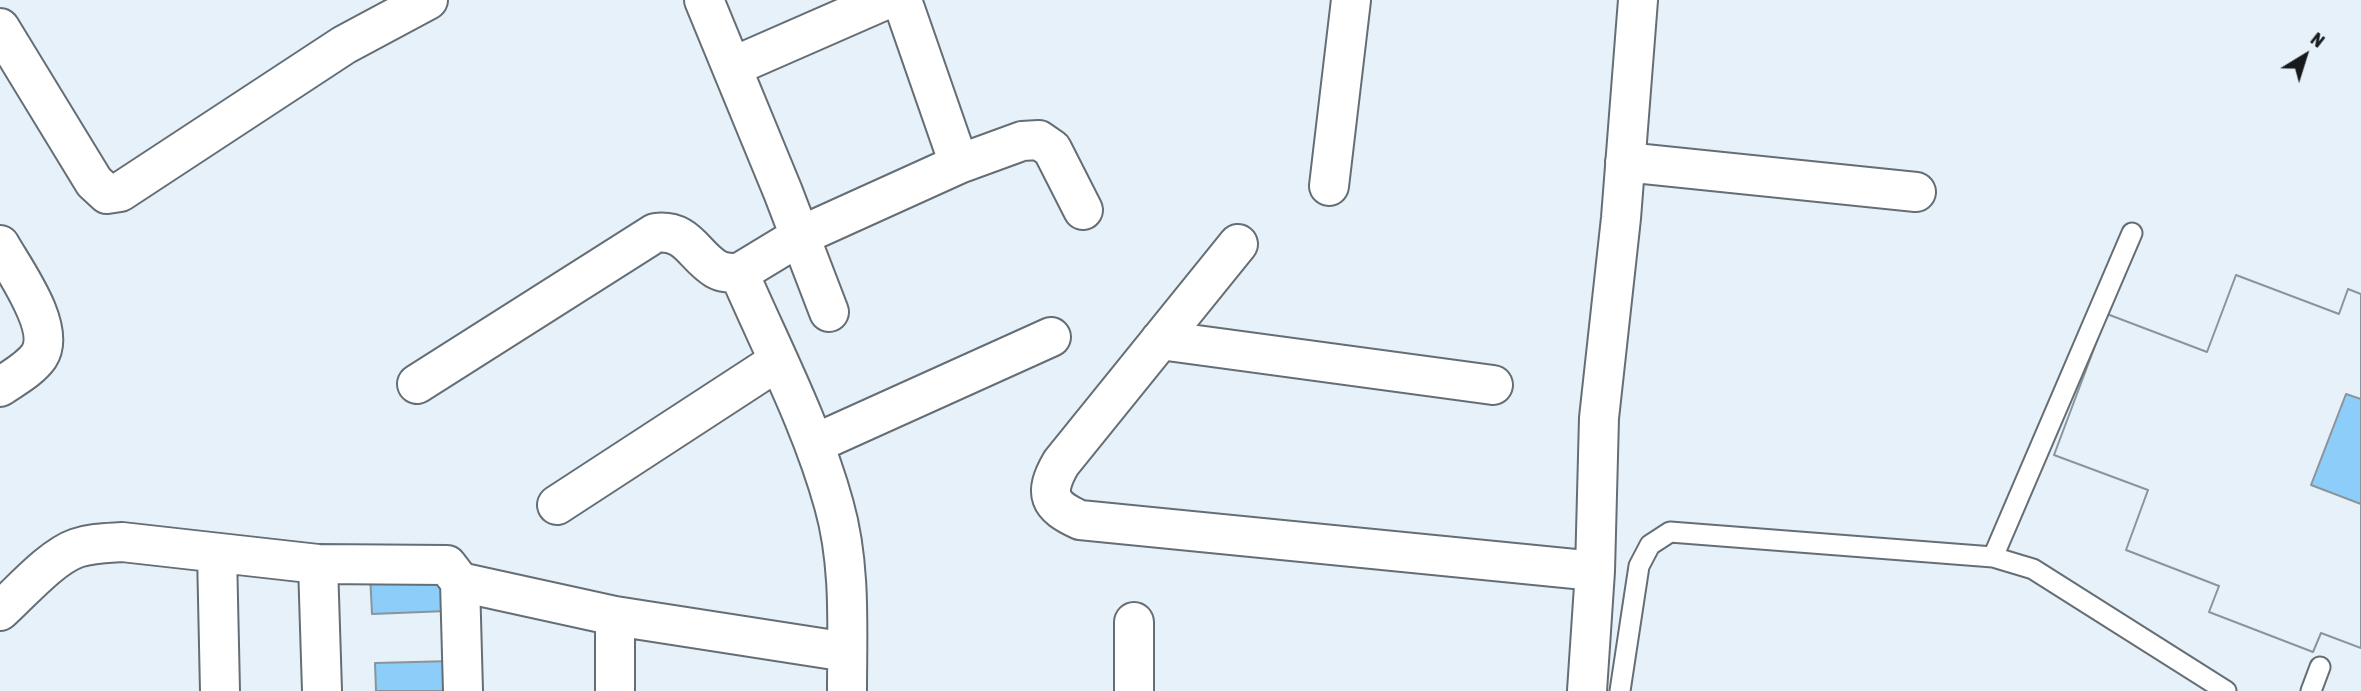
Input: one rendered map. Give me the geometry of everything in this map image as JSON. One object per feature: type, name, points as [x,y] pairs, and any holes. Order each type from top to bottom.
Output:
[{"type":"street","points":[[704,0],[829,312]]},
{"type":"street","points":[[732,67],[885,0]]},
{"type":"street","points":[[902,0],[959,164]]},
{"type":"street","points":[[1329,186],[1351,0]]},
{"type":"street","points":[[1587,691],[1595,571],[1599,418],[1625,162],[1638,0]]},
{"type":"street","points":[[0,28],[94,182],[107,194],[120,192],[344,45],[412,4]]},
{"type":"street","points":[[418,384],[655,233],[669,232],[683,238],[717,269],[739,273],[800,236],[959,164],[1022,141],[1039,140],[1052,149],[1083,210]]},
{"type":"street","points":[[1625,162],[1916,192]]},
{"type":"street","points":[[1238,244],[1061,463],[1051,480],[1050,496],[1061,511],[1080,520],[1595,571]]},
{"type":"street","points":[[0,245],[37,310],[43,335],[40,354],[21,373],[0,387]]},
{"type":"street","points":[[739,273],[814,444],[835,506],[844,560],[847,691]]},
{"type":"street","points":[[814,444],[1051,337]]},
{"type":"street","points":[[1160,340],[1493,385]]},
{"type":"street","points":[[557,505],[778,361]]},
{"type":"street","points":[[0,611],[49,566],[75,549],[97,543],[121,542],[318,564],[447,565],[460,582],[463,691]]},
{"type":"street","points":[[217,553],[220,691]]},
{"type":"street","points":[[318,564],[322,691]]},
{"type":"street","points":[[460,582],[615,616],[847,652]]},
{"type":"street","points":[[615,616],[615,691]]},
{"type":"street","points":[[1134,622],[1134,691]]},
{"type":"lane","points":[[1993,557],[2132,233]]},
{"type":"lane","points":[[1620,691],[1639,566],[1650,545],[1670,532],[1993,557],[2033,569],[2226,691]]},
{"type":"lane","points":[[2311,691],[2320,667]]},
{"type":"building","points":[[2236,275],[2339,314],[2348,289],[2361,294],[2361,399],[2346,394],[2311,485],[2361,504],[2361,648],[2321,633],[2313,652],[2209,612],[2219,586],[2126,550],[2148,490],[2054,455],[2107,314],[2207,352]]},
{"type":"building","points":[[2236,275],[2339,314],[2348,289],[2361,294],[2361,648],[2321,633],[2313,652],[2209,612],[2219,586],[2126,550],[2148,490],[2054,455],[2107,314],[2207,352]]},
{"type":"building","points":[[445,572],[447,611],[372,614],[370,574]]},
{"type":"building","points":[[453,661],[454,691],[376,691],[375,663]]}]
